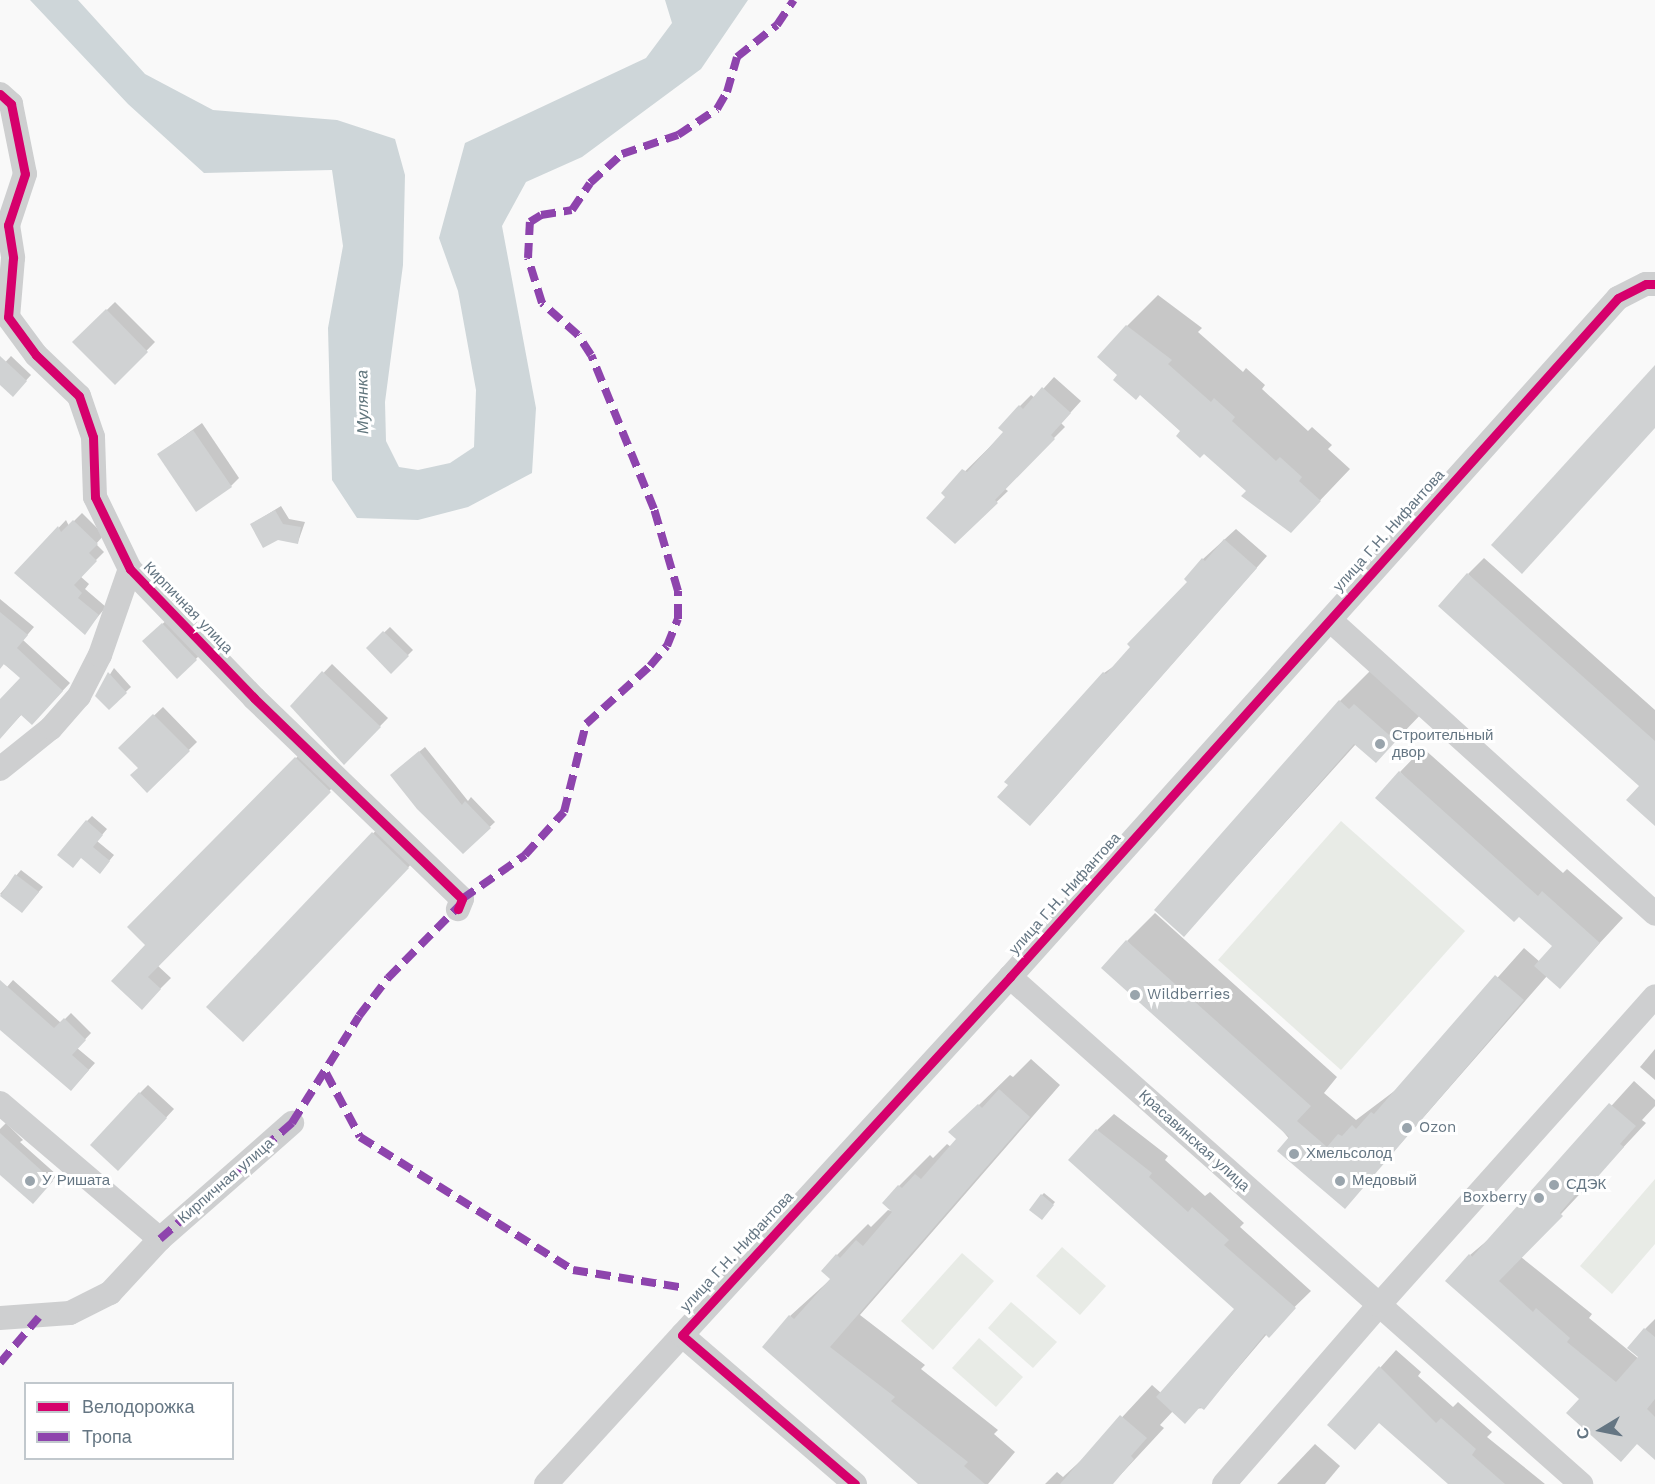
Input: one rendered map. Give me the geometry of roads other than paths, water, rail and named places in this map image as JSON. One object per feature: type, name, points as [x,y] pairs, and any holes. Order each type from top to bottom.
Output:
[{"type":"street","name":"Кирпичная улица","points":[[0,94],[11,104],[25,174],[8,225],[13,258],[8,317],[36,355],[79,396],[93,437],[95,497],[130,569],[254,698],[462,899],[458,909]]},
{"type":"street","name":"улица Г.Н. Нифантова","points":[[855,1484],[682,1335],[1010,978],[1618,298],[1646,284],[1655,284]]},
{"type":"street","name":"Кирпичная улица","points":[[0,769],[51,728],[79,696],[100,655],[130,569]]},
{"type":"street","points":[[1330,620],[1655,914]]},
{"type":"street","name":"Красавинская улица","points":[[1010,978],[1581,1484]]},
{"type":"street","points":[[1224,1484],[1378,1305],[1655,996]]},
{"type":"street","points":[[0,1103],[160,1239]]},
{"type":"street","name":"Кирпичная улица","points":[[0,1318],[70,1313],[110,1293],[160,1239],[292,1123]]},
{"type":"street","points":[[546,1484],[682,1335]]},
{"type":"water","name":"Мулянка","points":[[30,0],[78,0],[145,74],[213,110],[337,120],[395,139],[405,175],[403,265],[385,402],[386,441],[399,467],[418,470],[450,463],[474,447],[476,390],[458,291],[439,238],[465,143],[646,58],[672,23],[665,0],[748,0],[701,69],[582,157],[526,182],[502,226],[536,408],[532,473],[468,507],[418,520],[357,518],[332,480],[328,328],[343,246],[332,170],[204,173],[128,104]]},
{"type":"place","name":"Строительный двор","points":[[1380,744]]},
{"type":"place","name":"Wildberries","points":[[1135,995]]},
{"type":"place","name":"Ozon","points":[[1407,1128]]},
{"type":"place","name":"Хмельсолод","points":[[1294,1154]]},
{"type":"place","name":"У Ришата","points":[[30,1181]]},
{"type":"place","name":"Медовый","points":[[1340,1181]]},
{"type":"place","name":"СДЭК","points":[[1554,1185]]},
{"type":"place","name":"Boxberry","points":[[1539,1198]]}]
